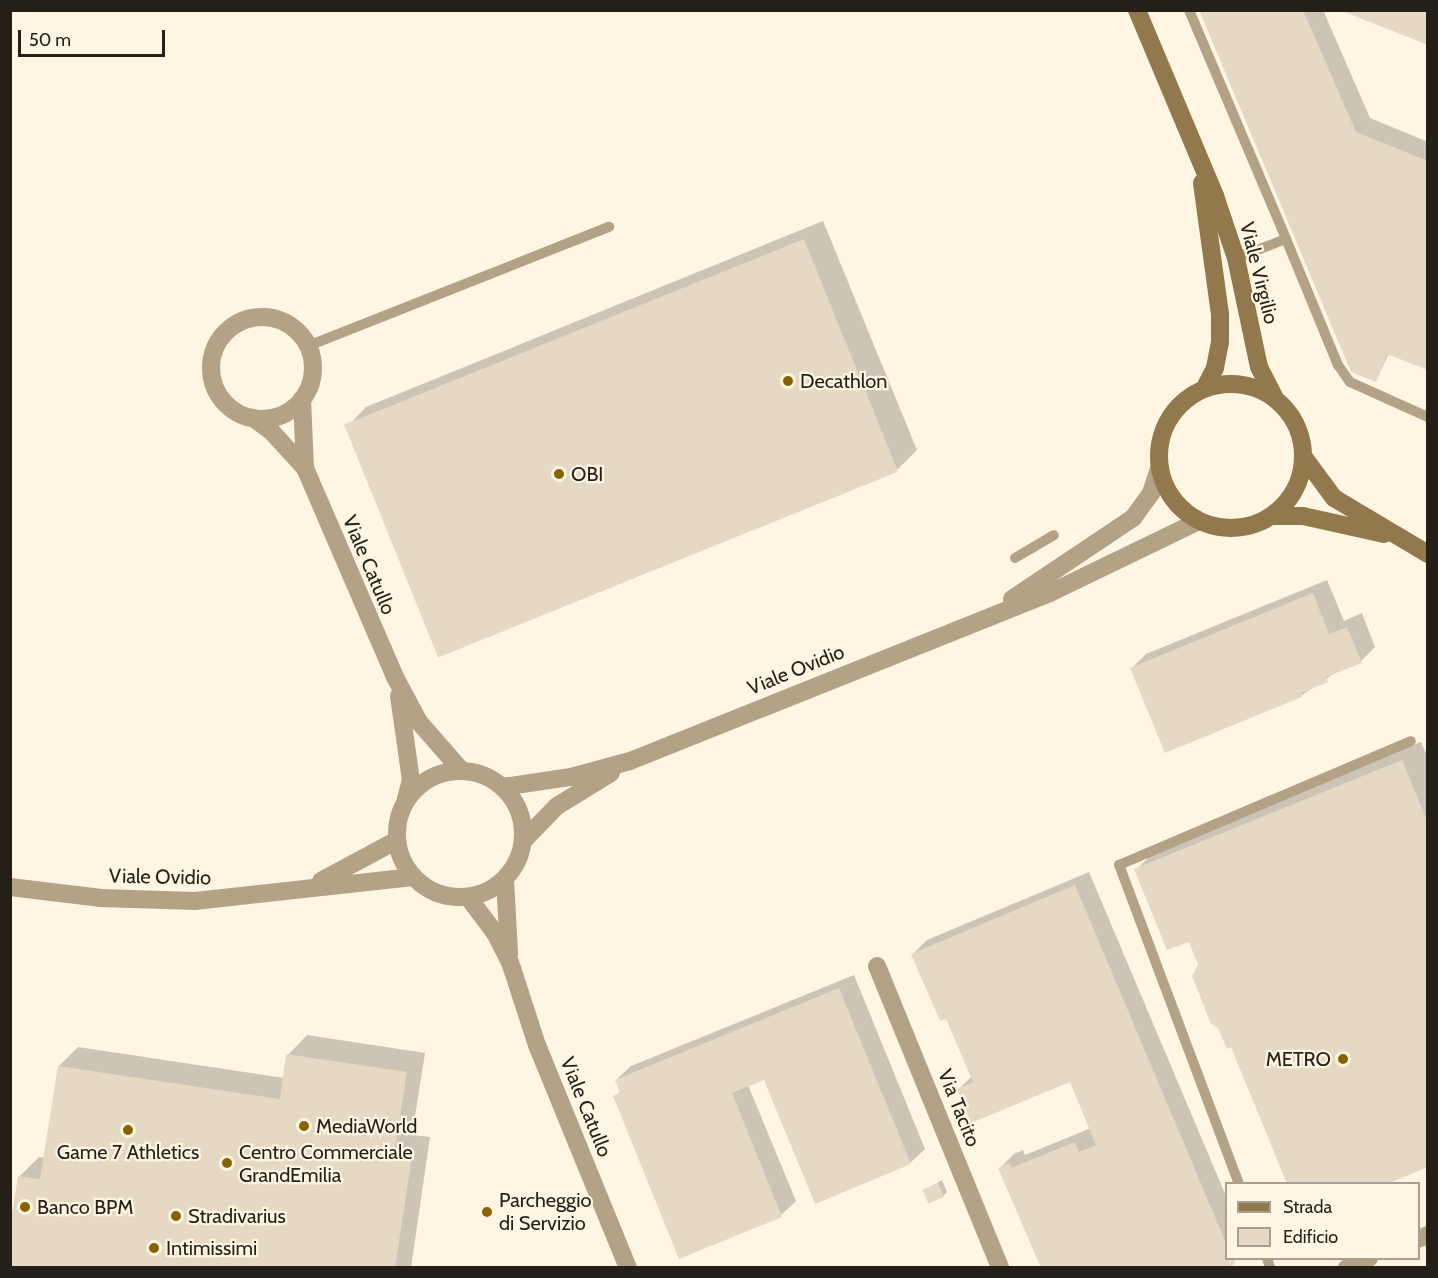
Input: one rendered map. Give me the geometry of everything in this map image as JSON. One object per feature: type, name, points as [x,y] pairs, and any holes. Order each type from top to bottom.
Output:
[{"type":"street","name":"Viale Virgilio","points":[[1137,10],[1236,258],[1255,353],[1274,397]]},
{"type":"street","name":"Viale Virgilio","points":[[1198,161],[1220,314],[1220,342],[1205,388]]},
{"type":"street","name":"Viale Catullo","points":[[304,468],[302,399],[313,368],[308,346],[291,326],[267,317],[242,321],[222,337],[212,360],[215,386],[230,407],[253,418],[271,431],[304,468],[395,677],[425,730],[461,770]]},
{"type":"street","points":[[1403,540],[1336,522],[1271,516],[1236,528],[1199,521],[1173,500],[1159,468],[1159,444],[1167,421],[1190,396],[1205,388],[1241,384],[1274,397],[1296,423],[1303,456],[1334,498],[1428,554]]},
{"type":"street","points":[[253,418],[280,415],[302,399]]},
{"type":"street","points":[[1271,516],[1295,490],[1303,456]]},
{"type":"street","name":"Viale Ovidio","points":[[977,621],[1128,523],[1151,493],[1159,468]]},
{"type":"street","name":"Viale Ovidio","points":[[503,787],[571,777],[630,761],[1111,566],[1199,521]]},
{"type":"street","name":"Viale Catullo","points":[[395,677],[411,780],[406,801]]},
{"type":"street","name":"Viale Ovidio","points":[[524,840],[557,806],[630,761]]},
{"type":"street","points":[[461,770],[491,778],[503,787],[519,812],[524,840],[518,861],[505,879],[488,891],[468,897],[429,889],[413,877],[402,860],[397,840],[398,820],[406,801],[429,778],[461,770]]},
{"type":"street","name":"Viale Ovidio","points":[[309,887],[397,840]]},
{"type":"street","name":"Viale Ovidio","points":[[10,887],[101,898],[195,902],[309,887],[413,877]]},
{"type":"street","name":"Viale Catullo","points":[[505,879],[510,962]]},
{"type":"street","name":"Viale Catullo","points":[[468,897],[495,933],[510,962],[537,1045],[628,1268]]},
{"type":"street","name":"Via Tacito","points":[[877,966],[1000,1268]]},
{"type":"street","points":[[1347,1268],[1365,1260]]},
{"type":"lane","points":[[1189,10],[1338,365],[1350,382],[1428,417]]},
{"type":"lane","points":[[308,346],[609,227]]},
{"type":"lane","points":[[1236,258],[1286,239]]},
{"type":"lane","points":[[1015,558],[1053,536]]},
{"type":"lane","points":[[1238,1182],[1119,865],[1411,741]]},
{"type":"building","points":[[1199,10],[1303,10],[1356,132],[1428,161],[1428,370],[1387,354],[1376,382],[1351,372]]},
{"type":"building","points":[[1428,10],[1428,45],[1342,11]]},
{"type":"building","name":"OBI","points":[[804,239],[898,472],[438,658],[344,425]]},
{"type":"building","points":[[1313,593],[1329,634],[1347,627],[1362,663],[1326,677],[1328,682],[1301,693],[1302,697],[1165,753],[1130,668]]},
{"type":"building","name":"METRO","points":[[1402,760],[1428,823],[1428,1167],[1392,1182],[1286,1182],[1231,1047],[1227,1049],[1218,1028],[1211,1024],[1192,976],[1198,965],[1189,942],[1167,950],[1134,869]]},
{"type":"building","points":[[1075,885],[1225,1241],[1225,1260],[1234,1260],[1235,1264],[1227,1268],[1041,1268],[998,1168],[1009,1163],[1011,1168],[1075,1142],[1079,1152],[1096,1145],[1070,1082],[971,1123],[957,1089],[973,1082],[946,1019],[940,1021],[911,954]]},
{"type":"building","points":[[839,988],[911,1164],[815,1204],[764,1080],[732,1093],[782,1217],[679,1259],[613,1096],[620,1093],[615,1080]]},
{"type":"building","name":"Centro Commerciale GrandEmilia","points":[[286,1054],[407,1072],[394,1154],[412,1156],[395,1268],[10,1268],[10,1227],[18,1176],[40,1179],[58,1066],[280,1099]]},
{"type":"building","points":[[938,1183],[944,1197],[928,1203],[922,1190]]},
{"type":"place","name":"Decathlon","points":[[788,381]]},
{"type":"place","name":"OBI","points":[[559,474]]},
{"type":"place","name":"METRO","points":[[1343,1059]]},
{"type":"place","name":"MediaWorld","points":[[304,1126]]},
{"type":"place","name":"Game 7 Athletics","points":[[128,1130]]},
{"type":"place","name":"Centro Commerciale GrandEmilia","points":[[227,1163]]},
{"type":"place","name":"Banco BPM","points":[[25,1207]]},
{"type":"place","name":"Parcheggio di Servizio","points":[[487,1212]]},
{"type":"place","name":"Stradivarius","points":[[176,1216]]},
{"type":"place","name":"Intimissimi","points":[[154,1248]]}]
